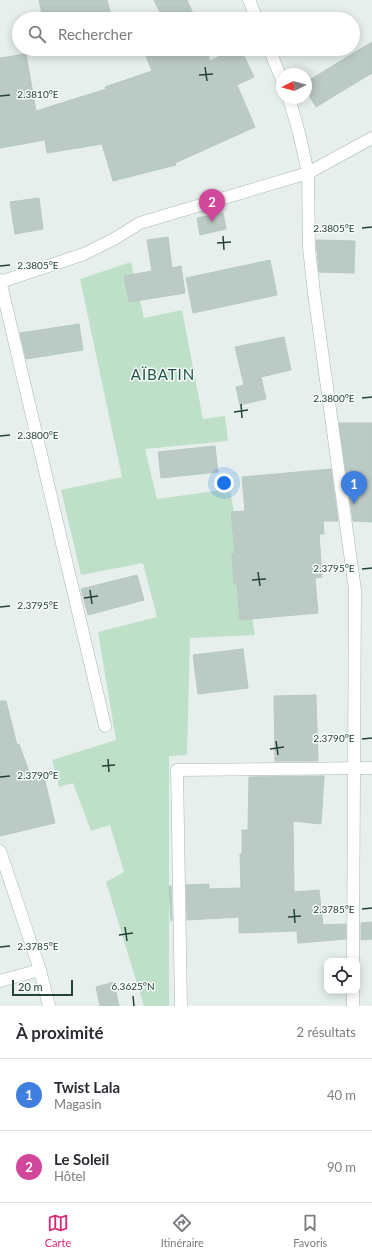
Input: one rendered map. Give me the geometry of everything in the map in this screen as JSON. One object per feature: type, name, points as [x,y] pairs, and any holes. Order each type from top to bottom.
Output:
[{"type":"street","points":[[249,0],[254,12]]},
{"type":"street","points":[[272,56],[277,68]]},
{"type":"street","points":[[291,104],[308,173],[309,248],[355,590],[353,958]]},
{"type":"street","points":[[105,726],[0,281],[84,254],[140,223],[308,173],[372,138]]},
{"type":"street","points":[[182,1006],[177,770],[372,768]]},
{"type":"street","points":[[0,851],[40,970],[49,1006]]},
{"type":"street","points":[[0,980],[40,970]]},
{"type":"street","points":[[353,994],[353,1006]]},
{"type":"green space","points":[[131,262],[144,318],[182,310],[203,419],[225,416],[228,441],[145,449],[157,499],[230,489],[255,635],[190,638],[187,755],[169,756],[169,1006],[144,1006],[106,882],[124,872],[110,825],[91,831],[73,783],[59,787],[52,760],[116,740],[98,632],[157,617],[143,563],[81,575],[61,490],[122,477],[80,279]]},
{"type":"building","points":[[39,0],[107,0],[110,12],[42,12]]},
{"type":"building","points":[[154,0],[187,0],[192,12],[160,12]]},
{"type":"building","points":[[372,42],[372,73],[316,107],[312,100],[312,78],[349,56],[360,56],[360,49]]},
{"type":"building","points":[[26,56],[36,111],[106,89],[105,87],[152,71],[146,56],[208,56],[210,61],[220,56],[244,56],[254,77],[237,85],[255,127],[175,163],[176,165],[113,181],[102,144],[47,153],[45,140],[0,148],[0,58]]},
{"type":"building","points":[[39,198],[43,229],[15,234],[10,202]]},
{"type":"building","points":[[223,213],[226,229],[200,235],[197,218]]},
{"type":"building","points":[[168,237],[172,268],[181,266],[185,293],[129,302],[124,276],[152,271],[147,240]]},
{"type":"building","points":[[316,240],[355,241],[354,273],[319,272]]},
{"type":"building","points":[[270,260],[277,295],[193,313],[186,278]]},
{"type":"building","points":[[79,324],[83,350],[26,359],[20,333]]},
{"type":"building","points":[[284,337],[291,370],[261,377],[266,399],[240,405],[236,387],[244,385],[235,347]]},
{"type":"building","points":[[339,423],[372,423],[372,522],[353,521]]},
{"type":"building","points":[[215,446],[218,472],[161,478],[158,452]]},
{"type":"building","points":[[331,469],[338,521],[323,521],[324,534],[319,534],[322,577],[315,578],[318,613],[240,620],[237,584],[234,584],[232,554],[235,553],[231,512],[245,511],[242,477]]},
{"type":"building","points":[[137,575],[144,600],[88,615],[81,589]]},
{"type":"building","points":[[243,649],[248,688],[198,694],[193,655]]},
{"type":"building","points":[[316,695],[318,761],[275,761],[274,696]]},
{"type":"building","points":[[0,701],[6,701],[17,745],[19,744],[32,780],[44,777],[55,823],[0,836]]},
{"type":"building","points":[[324,776],[321,824],[293,821],[294,892],[319,890],[323,925],[346,924],[346,939],[298,943],[297,931],[239,933],[239,917],[187,920],[186,885],[209,884],[209,889],[241,888],[240,854],[242,854],[242,830],[248,830],[249,777]]},
{"type":"building","points":[[169,886],[171,886],[172,921],[171,921]]},
{"type":"building","points":[[372,922],[372,939],[361,940],[361,923]]},
{"type":"building","points":[[114,982],[119,1006],[100,1006],[96,987]]},
{"type":"place","name":"Le Soleil","points":[[212,222]]},
{"type":"place","name":"Twist Lala","points":[[354,504]]},
{"type":"district","name":"AÏBATIN","points":[[163,375]]}]
